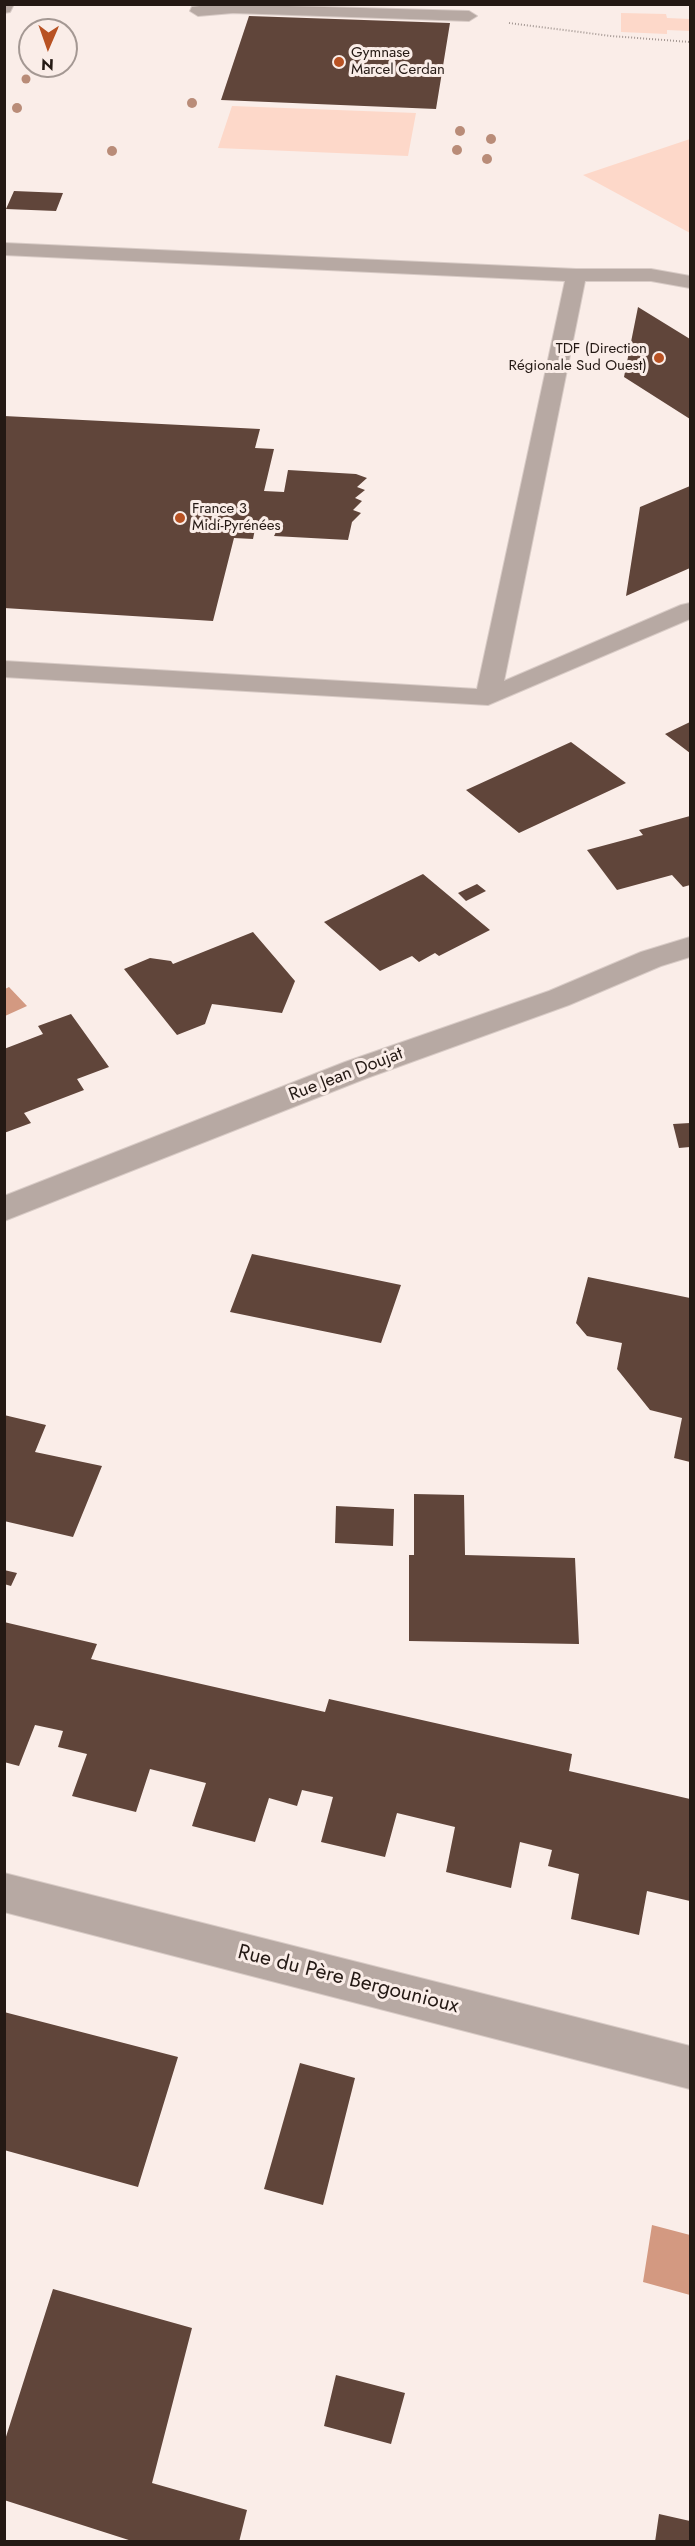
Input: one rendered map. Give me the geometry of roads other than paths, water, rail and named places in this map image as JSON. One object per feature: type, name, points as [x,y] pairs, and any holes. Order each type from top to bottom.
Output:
[{"type":"street","points":[[198,11],[233,8],[469,16]]},
{"type":"street","points":[[4,249],[576,275],[651,274],[690,282]]},
{"type":"street","points":[[488,697],[576,275]]},
{"type":"street","points":[[4,669],[488,697],[690,610]]},
{"type":"street","name":"Rue Jean Doujat","points":[[4,1209],[356,1070],[559,998],[651,959],[690,947]]},
{"type":"street","name":"Rue du Père Bergounioux","points":[[4,1892],[690,2068]]},
{"type":"place","name":"Gymnase Marcel Cerdan","points":[[339,62]]},
{"type":"place","name":"TDF (Direction Régionale Sud Ouest)","points":[[659,358]]},
{"type":"place","name":"France 3 Midi-Pyrénées","points":[[180,518]]}]
